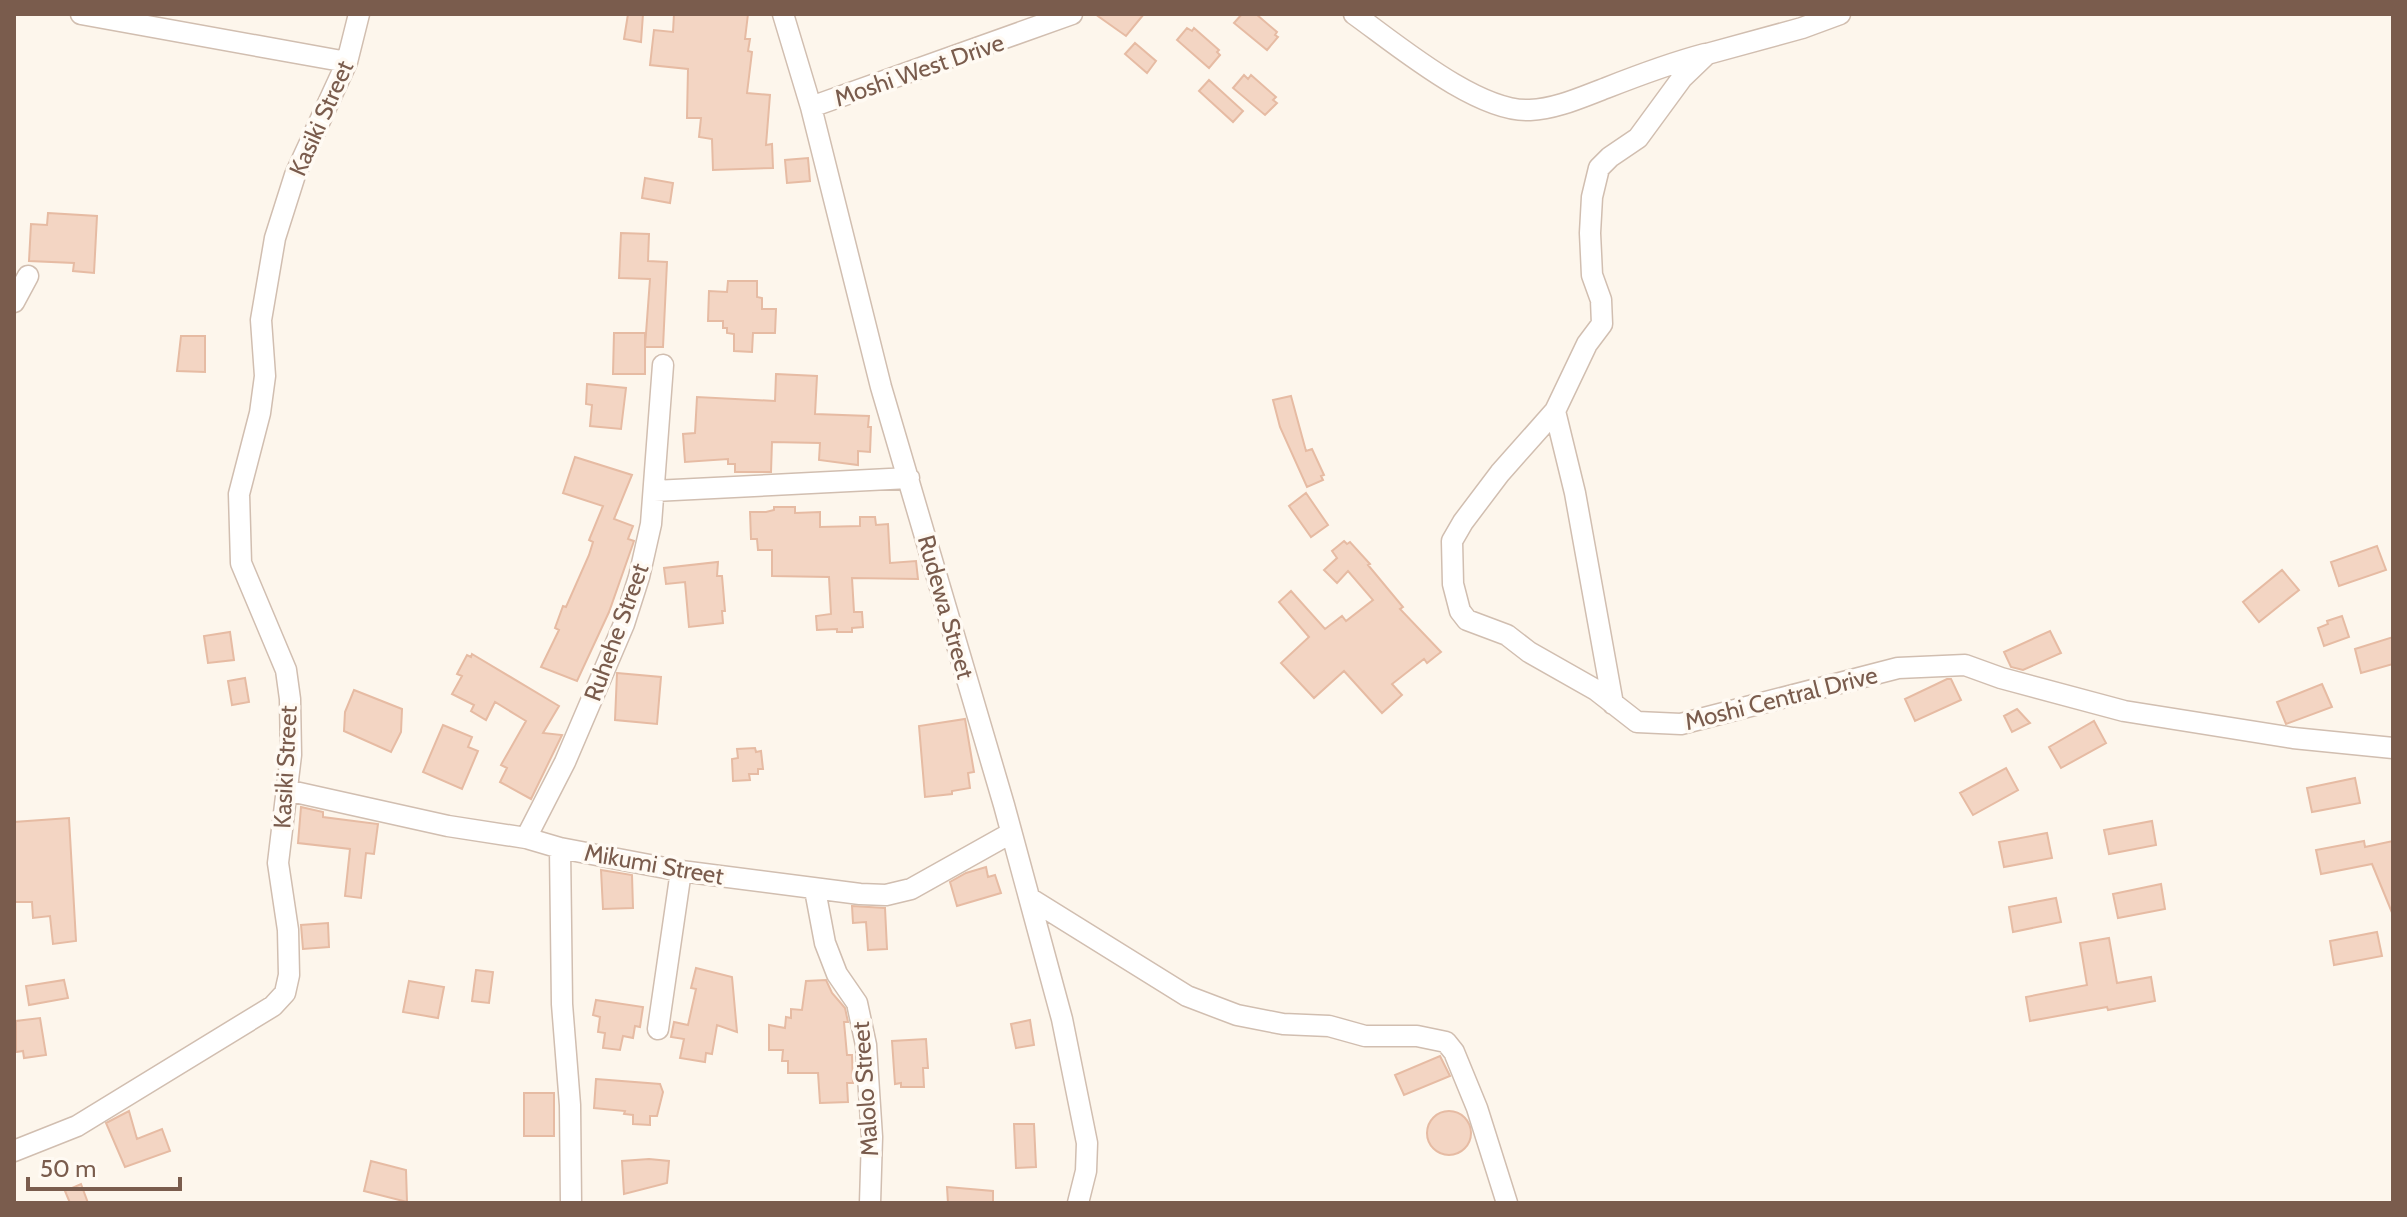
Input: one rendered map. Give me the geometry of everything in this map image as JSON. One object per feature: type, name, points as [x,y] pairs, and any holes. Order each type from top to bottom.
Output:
[{"type":"street","points":[[81,14],[347,62]]},
{"type":"street","name":"Kasiki Street","points":[[14,1151],[77,1126],[273,1006],[285,993],[289,975],[288,930],[278,863],[291,755],[290,699],[286,670],[241,563],[239,494],[260,413],[265,376],[261,320],[275,238],[295,175],[347,62],[359,14]]},
{"type":"street","name":"Rudewa Street","points":[[783,14],[811,107],[881,387],[1031,899],[1084,1119],[1086,1171],[1078,1203]]},
{"type":"street","name":"Moshi West Drive","points":[[811,107],[1072,14]]},
{"type":"street","points":[[1354,14],[1440,76],[1490,103],[1511,109],[1530,110],[1568,102],[1673,63],[1707,54]]},
{"type":"street","name":"Moshi Central Drive","points":[[1840,14],[1802,28],[1707,54],[1682,78],[1638,138],[1599,168],[1592,197],[1590,233],[1592,275],[1601,300],[1602,324],[1587,344],[1555,411],[1532,434],[1463,522],[1452,541],[1453,584],[1460,611],[1467,620],[1507,635],[1529,652],[1596,690],[1637,722],[1681,724],[1898,668],[1965,665],[2001,678],[2124,711],[2293,738],[2393,748]]},
{"type":"street","points":[[14,302],[28,276]]},
{"type":"street","name":"Ruhehe Street","points":[[526,838],[565,762],[624,624],[639,577],[651,524],[663,365]]},
{"type":"street","points":[[1555,411],[1575,493],[1613,704]]},
{"type":"street","points":[[654,491],[909,478]]},
{"type":"street","name":"Mikumi Street","points":[[286,790],[448,826],[526,838],[560,848],[681,871],[815,890],[886,895],[911,889],[1011,833]]},
{"type":"street","points":[[560,848],[562,1004],[570,1105],[571,1203]]},
{"type":"street","points":[[658,1029],[681,871]]},
{"type":"street","name":"Malolo Street","points":[[815,890],[825,943],[837,974],[857,1003],[866,1045],[872,1137],[870,1203]]},
{"type":"street","points":[[1031,899],[1187,996],[1237,1015],[1283,1024],[1329,1026],[1365,1036],[1417,1036],[1446,1042],[1454,1052],[1477,1108],[1507,1203]]},
{"type":"building","points":[[628,14],[643,14],[641,42],[624,39]]},
{"type":"building","points":[[674,14],[748,14],[745,39],[750,39],[748,51],[752,52],[747,93],[770,95],[766,145],[772,144],[773,168],[713,170],[712,139],[699,137],[701,118],[687,118],[688,69],[650,65],[654,30],[673,32]]},
{"type":"building","points":[[1095,14],[1144,14],[1126,36]]},
{"type":"building","points":[[1242,14],[1256,14],[1277,32],[1275,35],[1278,37],[1267,50],[1234,23]]},
{"type":"building","points":[[1187,28],[1192,31],[1194,28],[1219,50],[1220,55],[1209,68],[1177,40]]},
{"type":"building","points":[[1135,43],[1156,61],[1147,73],[1125,54]]},
{"type":"building","points":[[1244,75],[1248,79],[1251,75],[1276,97],[1273,100],[1277,103],[1265,115],[1233,88]]},
{"type":"building","points":[[1209,80],[1243,111],[1233,122],[1199,91]]},
{"type":"building","points":[[808,158],[810,181],[787,183],[785,160]]},
{"type":"building","points":[[645,178],[673,183],[670,203],[642,198]]},
{"type":"building","points":[[48,213],[97,216],[94,273],[73,271],[74,263],[29,261],[31,224],[47,225]]},
{"type":"building","points":[[621,233],[649,234],[648,261],[667,262],[663,347],[645,347],[650,279],[619,278]]},
{"type":"building","points":[[728,281],[757,281],[757,297],[762,298],[762,309],[776,309],[775,333],[753,333],[752,352],[734,351],[734,334],[727,333],[723,321],[708,321],[709,291],[727,292]]},
{"type":"building","points":[[614,333],[645,333],[645,374],[613,374]]},
{"type":"building","points":[[181,336],[205,336],[205,372],[177,371]]},
{"type":"building","points":[[776,374],[817,376],[815,414],[869,416],[870,452],[858,451],[858,465],[819,460],[820,443],[772,442],[771,472],[735,472],[735,464],[728,464],[728,459],[685,462],[683,434],[695,433],[697,397],[775,401]]},
{"type":"building","points":[[587,384],[626,388],[621,429],[590,426],[592,405],[586,404]]},
{"type":"building","points":[[1291,396],[1306,451],[1312,449],[1324,475],[1321,476],[1323,480],[1307,487],[1280,427],[1273,400]]},
{"type":"building","points":[[575,457],[632,475],[614,519],[633,526],[628,539],[634,541],[609,612],[577,681],[541,667],[559,630],[555,628],[563,606],[566,607],[589,555],[593,542],[589,540],[603,506],[563,493]]},
{"type":"building","points":[[1306,493],[1328,525],[1311,537],[1289,506]]},
{"type":"building","points":[[774,507],[795,507],[795,513],[820,512],[820,527],[860,526],[860,517],[875,517],[876,525],[888,524],[890,563],[916,561],[918,579],[852,578],[854,612],[862,612],[863,627],[852,628],[852,632],[817,630],[816,616],[831,614],[829,577],[772,576],[772,550],[758,550],[757,539],[751,539],[750,512],[766,512],[774,510]]},
{"type":"building","points":[[1344,541],[1347,544],[1350,542],[1370,564],[1403,607],[1400,609],[1441,652],[1427,663],[1424,659],[1392,684],[1402,695],[1382,713],[1344,671],[1314,698],[1281,663],[1309,637],[1279,602],[1291,591],[1325,629],[1342,616],[1346,621],[1373,600],[1348,571],[1337,583],[1324,570],[1337,558],[1332,551]]},
{"type":"building","points":[[2377,546],[2386,570],[2339,586],[2331,562]]},
{"type":"building","points":[[718,562],[717,576],[722,576],[725,611],[722,611],[723,623],[689,627],[685,582],[666,584],[664,568]]},
{"type":"building","points":[[2282,570],[2299,590],[2259,622],[2243,602]]},
{"type":"building","points":[[2342,616],[2349,637],[2324,646],[2318,628]]},
{"type":"building","points":[[2050,631],[2061,653],[2023,670],[2011,667],[2004,652]]},
{"type":"building","points":[[230,632],[234,660],[208,663],[204,636]]},
{"type":"building","points":[[2393,637],[2393,664],[2361,673],[2355,649]]},
{"type":"building","points":[[472,654],[559,706],[543,733],[562,735],[531,799],[500,782],[507,768],[501,765],[526,721],[495,702],[486,720],[471,711],[474,705],[452,694],[462,676],[457,674],[467,655],[471,657]]},
{"type":"building","points":[[617,673],[661,677],[657,724],[615,720]]},
{"type":"building","points":[[245,678],[249,702],[232,705],[228,681]]},
{"type":"building","points":[[1951,679],[1961,700],[1915,721],[1905,699]]},
{"type":"building","points":[[2322,684],[2332,707],[2286,724],[2277,702]]},
{"type":"building","points":[[354,690],[402,709],[401,732],[391,752],[344,731],[345,712]]},
{"type":"building","points":[[2017,709],[2030,723],[2012,732],[2004,716]]},
{"type":"building","points":[[965,719],[974,772],[968,773],[970,788],[925,797],[919,726]]},
{"type":"building","points":[[2094,721],[2106,743],[2061,768],[2049,747]]},
{"type":"building","points":[[443,725],[472,737],[468,747],[478,751],[462,789],[423,772]]},
{"type":"building","points":[[755,748],[756,752],[761,751],[763,769],[758,769],[758,774],[749,774],[750,780],[733,781],[732,759],[738,758],[737,749]]},
{"type":"building","points":[[2006,768],[2018,790],[1973,815],[1960,793]]},
{"type":"building","points":[[2355,778],[2360,803],[2312,812],[2307,788]]},
{"type":"building","points":[[301,807],[323,812],[323,817],[378,824],[374,854],[366,853],[361,898],[345,896],[350,849],[298,843]]},
{"type":"building","points":[[69,818],[76,941],[53,944],[50,916],[33,918],[32,902],[14,902],[14,822]]},
{"type":"building","points":[[2152,821],[2156,845],[2109,854],[2104,830]]},
{"type":"building","points":[[2047,833],[2052,858],[2004,867],[1999,842]]},
{"type":"building","points":[[2364,841],[2365,847],[2393,841],[2393,915],[2372,864],[2321,874],[2316,850]]},
{"type":"building","points":[[986,867],[988,877],[995,875],[1001,893],[957,906],[950,882]]},
{"type":"building","points":[[601,870],[632,875],[633,908],[603,909]]},
{"type":"building","points":[[2161,884],[2165,909],[2118,918],[2113,894]]},
{"type":"building","points":[[2056,898],[2061,922],[2013,932],[2009,907]]},
{"type":"building","points":[[852,906],[885,908],[887,949],[868,950],[866,922],[853,923]]},
{"type":"building","points":[[328,923],[329,947],[303,949],[301,925]]},
{"type":"building","points":[[2377,932],[2382,956],[2334,965],[2330,941]]},
{"type":"building","points":[[2109,938],[2117,983],[2151,977],[2155,1001],[2030,1021],[2026,997],[2087,985],[2080,943]]},
{"type":"building","points":[[696,968],[732,977],[737,1032],[717,1025],[712,1054],[706,1053],[705,1062],[680,1058],[684,1039],[671,1037],[674,1022],[688,1025],[696,989],[691,988]]},
{"type":"building","points":[[476,970],[493,972],[489,1003],[472,1001]]},
{"type":"building","points":[[64,980],[68,998],[29,1005],[26,986]]},
{"type":"building","points":[[826,980],[845,1008],[848,1022],[844,1022],[847,1055],[852,1055],[853,1083],[847,1083],[848,1102],[820,1103],[818,1073],[788,1073],[788,1061],[782,1061],[783,1050],[769,1050],[769,1025],[785,1028],[786,1017],[791,1018],[791,1009],[802,1010],[806,981]]},
{"type":"building","points":[[409,981],[444,987],[438,1018],[403,1012]]},
{"type":"building","points":[[596,1000],[643,1007],[640,1027],[635,1026],[633,1038],[623,1036],[620,1050],[603,1048],[605,1033],[598,1032],[600,1017],[593,1015]]},
{"type":"building","points":[[40,1018],[46,1055],[24,1058],[23,1051],[16,1052],[16,1021]]},
{"type":"building","points":[[1030,1020],[1034,1045],[1016,1048],[1011,1024]]},
{"type":"building","points":[[926,1039],[928,1068],[923,1068],[924,1087],[895,1084],[892,1041]]},
{"type":"building","points":[[1440,1056],[1450,1076],[1404,1095],[1395,1075]]},
{"type":"building","points":[[596,1079],[660,1084],[663,1092],[657,1116],[650,1116],[650,1125],[633,1124],[633,1115],[624,1114],[625,1111],[594,1108]]},
{"type":"building","points":[[524,1093],[554,1093],[554,1136],[524,1136]]},
{"type":"building","points":[[129,1111],[137,1139],[162,1129],[170,1151],[125,1167],[106,1123]]},
{"type":"building","points":[[1449,1111],[1465,1117],[1471,1133],[1465,1149],[1449,1155],[1433,1149],[1427,1133],[1433,1117]]},
{"type":"building","points":[[1014,1124],[1034,1124],[1036,1167],[1016,1168]]},
{"type":"building","points":[[371,1161],[406,1170],[407,1202],[364,1191]]},
{"type":"building","points":[[622,1161],[669,1161],[667,1183],[624,1194]]},
{"type":"building","points":[[81,1184],[88,1203],[70,1203],[65,1191]]},
{"type":"building","points":[[947,1187],[993,1191],[993,1203],[948,1203]]}]
